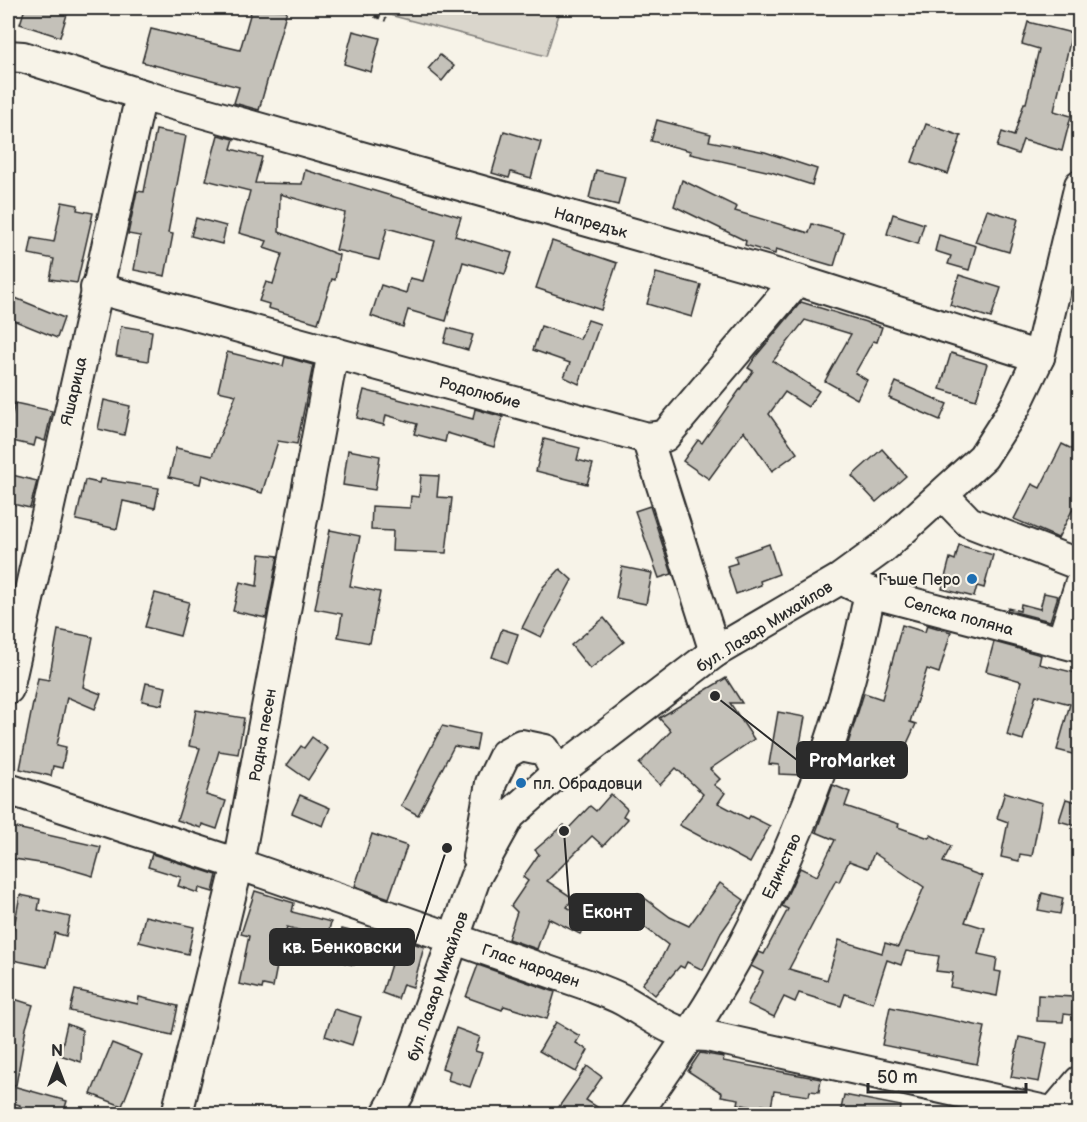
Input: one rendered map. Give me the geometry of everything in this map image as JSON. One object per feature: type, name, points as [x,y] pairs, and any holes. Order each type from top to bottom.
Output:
[{"type":"street","name":"Напредък","points":[[8,56],[23,57],[143,96],[797,280],[1040,357]]},
{"type":"street","name":"Яшарица","points":[[8,688],[96,288],[143,96]]},
{"type":"street","name":"бул. Лазар Михайлов","points":[[387,1114],[399,1093],[475,878],[510,815],[557,772],[715,652],[840,579],[884,547],[983,457],[1015,407],[1040,357],[1080,185]]},
{"type":"street","points":[[715,652],[647,438],[665,436],[797,280]]},
{"type":"street","name":"Родолюбие","points":[[96,288],[647,438]]},
{"type":"street","name":"Родна песен","points":[[177,1114],[238,864],[333,352]]},
{"type":"street","points":[[943,495],[969,522],[1080,565]]},
{"type":"street","name":"Селска поляна","points":[[840,579],[870,592],[1071,645]]},
{"type":"street","points":[[1071,645],[1080,585]]},
{"type":"street","name":"Единство","points":[[636,1114],[690,1036],[745,941],[802,821],[860,647],[870,592]]},
{"type":"street","points":[[475,878],[491,783],[505,754],[520,745],[545,750],[557,772]]},
{"type":"street","name":"Глас народен","points":[[8,789],[238,864],[588,985],[622,1000],[667,1029],[690,1036],[707,1036],[1056,1114]]},
{"type":"street","points":[[1056,1114],[1080,1082]]},
{"type":"path","points":[[355,8],[386,20]]},
{"type":"shaded area","points":[[363,8],[561,8],[546,56]]},
{"type":"building","points":[[25,8],[69,8],[60,37],[20,24]]},
{"type":"building","points":[[252,8],[287,10],[259,110],[234,103],[239,87],[142,62],[151,29],[240,50]]},
{"type":"building","points":[[1028,22],[1072,33],[1054,111],[1071,116],[1062,151],[1023,140],[1018,154],[997,147],[1002,132],[1014,136],[1024,103],[1026,103],[1039,49],[1022,44]]},
{"type":"building","points":[[353,31],[380,38],[371,72],[344,64]]},
{"type":"building","points":[[440,55],[454,66],[442,81],[428,69]]},
{"type":"building","points":[[657,120],[711,134],[709,141],[765,152],[817,169],[812,185],[771,172],[690,154],[691,151],[651,141]]},
{"type":"building","points":[[926,124],[961,136],[948,174],[912,162]]},
{"type":"building","points":[[156,130],[186,136],[168,233],[173,234],[165,276],[134,270],[140,236],[128,234],[137,191],[144,192]]},
{"type":"building","points":[[504,131],[541,142],[531,178],[511,172],[509,178],[492,173]]},
{"type":"building","points":[[218,135],[234,139],[231,149],[262,157],[255,183],[302,184],[305,170],[461,217],[455,236],[512,253],[505,274],[463,262],[446,321],[408,310],[403,327],[371,316],[381,285],[406,293],[410,278],[423,281],[435,241],[387,228],[379,260],[336,250],[345,213],[280,194],[279,232],[339,255],[335,280],[332,279],[318,323],[268,308],[269,304],[259,301],[266,282],[273,284],[282,254],[264,248],[267,241],[239,233],[250,191],[206,180]]},
{"type":"building","points":[[596,170],[625,177],[618,205],[589,198]]},
{"type":"building","points":[[682,180],[737,207],[735,211],[809,233],[812,224],[844,233],[834,266],[776,249],[775,254],[745,245],[746,241],[674,206]]},
{"type":"building","points":[[62,202],[78,205],[77,210],[93,213],[77,283],[50,279],[54,259],[29,254],[32,238],[54,242]]},
{"type":"building","points":[[987,210],[1018,219],[1009,252],[975,242]]},
{"type":"building","points":[[893,214],[924,224],[918,244],[887,234]]},
{"type":"building","points":[[196,218],[226,226],[222,244],[191,236]]},
{"type":"building","points":[[939,235],[976,246],[969,270],[948,264],[951,256],[935,251]]},
{"type":"building","points":[[552,241],[617,263],[601,310],[536,288]]},
{"type":"building","points":[[656,273],[701,285],[692,317],[647,304]]},
{"type":"building","points":[[959,275],[1001,288],[991,318],[950,305]]},
{"type":"building","points":[[8,295],[64,318],[57,338],[8,318]]},
{"type":"building","points":[[801,302],[882,327],[877,342],[873,341],[855,373],[867,380],[857,399],[825,381],[851,334],[805,320],[773,361],[819,391],[808,407],[785,392],[769,414],[797,453],[772,471],[744,431],[709,479],[683,461],[698,440],[702,443],[753,371],[748,368],[756,356]]},
{"type":"building","points":[[588,320],[600,324],[579,384],[564,377],[570,363],[533,350],[541,326],[580,339]]},
{"type":"building","points":[[121,326],[152,331],[148,361],[116,356]]},
{"type":"building","points":[[448,328],[473,335],[468,350],[444,343]]},
{"type":"building","points":[[227,352],[283,366],[285,357],[313,365],[297,444],[278,441],[262,493],[202,475],[200,484],[169,477],[176,448],[212,456],[236,395],[218,391]]},
{"type":"building","points":[[951,353],[987,364],[976,400],[940,389]]},
{"type":"building","points":[[896,382],[947,404],[940,420],[889,398]]},
{"type":"building","points":[[364,390],[473,419],[475,409],[503,417],[494,447],[447,433],[445,442],[414,434],[417,424],[386,415],[384,425],[357,418]]},
{"type":"building","points":[[104,400],[130,406],[124,435],[98,429]]},
{"type":"building","points":[[15,403],[52,411],[45,441],[36,438],[34,446],[8,440],[8,417],[11,418]]},
{"type":"building","points":[[544,439],[580,448],[577,460],[593,464],[587,484],[536,471]]},
{"type":"building","points":[[1062,444],[1080,453],[1080,495],[1058,538],[1014,519],[1032,484],[1040,488]]},
{"type":"building","points":[[882,449],[906,476],[876,502],[852,476]]},
{"type":"building","points":[[348,450],[380,456],[375,490],[343,485]]},
{"type":"building","points":[[8,474],[37,481],[30,508],[8,503]]},
{"type":"building","points":[[421,475],[439,476],[437,497],[452,498],[446,553],[392,551],[393,531],[371,530],[372,506],[410,508],[411,496],[419,497]]},
{"type":"building","points":[[100,479],[159,488],[155,508],[123,501],[117,529],[76,520],[85,480],[99,483]]},
{"type":"building","points":[[650,506],[672,574],[659,578],[635,511]]},
{"type":"building","points":[[330,530],[360,536],[350,586],[380,592],[370,643],[338,637],[342,614],[315,609]]},
{"type":"building","points":[[769,544],[779,574],[760,581],[761,585],[736,594],[727,566],[737,563],[735,556]]},
{"type":"building","points":[[959,545],[993,555],[984,588],[977,586],[974,597],[942,589],[950,558],[955,560]]},
{"type":"building","points":[[260,554],[278,556],[266,618],[233,611],[240,582],[257,586]]},
{"type":"building","points":[[622,567],[652,573],[646,604],[616,598]]},
{"type":"building","points":[[560,569],[572,580],[541,637],[522,628],[543,587]]},
{"type":"building","points":[[155,593],[189,602],[180,636],[145,627]]},
{"type":"building","points":[[1044,593],[1058,596],[1050,621],[1007,610],[1008,608],[1020,611],[1021,604],[1040,609]]},
{"type":"building","points":[[604,618],[624,642],[590,669],[571,645]]},
{"type":"building","points":[[902,625],[925,632],[927,625],[951,632],[939,673],[927,669],[910,722],[916,724],[893,774],[876,766],[878,761],[846,750],[864,693],[882,699]]},
{"type":"building","points":[[502,629],[518,634],[508,663],[492,657]]},
{"type":"building","points":[[58,630],[93,637],[83,687],[101,694],[95,709],[67,697],[57,745],[66,747],[62,768],[53,766],[51,776],[20,769],[38,678],[49,680]]},
{"type":"building","points":[[994,642],[1041,655],[1039,664],[1080,674],[1080,756],[1057,750],[1070,704],[1036,695],[1023,740],[1007,735],[1021,681],[986,671]]},
{"type":"building","points":[[726,678],[742,703],[730,703],[754,739],[710,769],[720,779],[714,785],[725,793],[718,803],[748,819],[750,816],[770,826],[750,863],[679,825],[703,794],[676,768],[660,785],[639,764],[671,731],[659,718]]},
{"type":"building","points":[[146,683],[166,687],[162,705],[142,701]]},
{"type":"building","points":[[196,710],[244,718],[238,754],[219,751],[206,795],[226,801],[217,829],[202,824],[201,828],[177,820],[200,748],[189,746]]},
{"type":"building","points":[[778,712],[805,717],[799,749],[809,749],[800,775],[779,774],[779,765],[769,764]]},
{"type":"building","points":[[442,726],[479,734],[476,750],[454,746],[418,815],[401,806]]},
{"type":"building","points":[[312,737],[328,749],[308,780],[287,765],[301,746],[304,748]]},
{"type":"building","points":[[833,785],[850,792],[845,806],[899,824],[898,827],[929,838],[931,835],[951,846],[943,862],[982,876],[965,922],[985,928],[978,954],[997,958],[995,971],[1001,972],[997,996],[950,987],[953,973],[936,971],[939,956],[906,951],[901,965],[887,960],[873,1003],[845,994],[841,1006],[799,993],[795,1002],[784,997],[774,1017],[747,1004],[763,972],[751,966],[759,952],[764,954],[788,909],[782,906],[800,868],[817,876],[835,840],[816,832]],"holes":[[[874,853],[924,887],[898,947],[885,943],[882,953],[839,940],[827,980],[789,969],[836,880],[839,882],[849,861],[868,868]]]},
{"type":"building","points":[[1005,792],[1042,803],[1032,856],[1020,854],[1019,861],[1001,857],[1008,822],[997,818]]},
{"type":"building","points":[[611,794],[627,809],[623,816],[628,819],[603,846],[592,836],[547,881],[573,898],[567,907],[588,920],[580,934],[548,918],[537,949],[508,939],[517,912],[511,906],[528,881],[523,877],[539,854],[535,850],[564,825],[568,829],[590,806],[596,811]]},
{"type":"building","points":[[300,795],[330,808],[323,826],[292,813]]},
{"type":"building","points":[[1066,799],[1080,803],[1080,827],[1059,821]]},
{"type":"building","points":[[12,827],[101,847],[93,876],[59,866],[8,858]]},
{"type":"building","points":[[372,834],[407,846],[389,898],[355,886]]},
{"type":"building","points":[[152,854],[217,875],[213,892],[199,888],[198,893],[178,886],[181,877],[148,867]]},
{"type":"building","points":[[720,883],[744,900],[721,933],[703,970],[687,962],[684,968],[680,966],[655,995],[642,984],[659,963],[668,945],[625,912],[638,893],[670,917],[689,926]]},
{"type":"building","points":[[255,891],[294,903],[292,912],[331,922],[327,938],[287,927],[275,966],[277,966],[273,987],[263,985],[262,989],[239,984],[249,936],[241,934]]},
{"type":"building","points":[[1042,893],[1063,898],[1060,914],[1038,910]]},
{"type":"building","points":[[20,895],[40,899],[38,910],[70,917],[66,936],[55,933],[47,967],[8,959]]},
{"type":"building","points":[[145,916],[194,927],[188,954],[139,942]]},
{"type":"building","points":[[342,929],[408,946],[410,942],[424,947],[413,987],[403,984],[398,999],[382,993],[392,961],[357,951],[354,965],[334,960]]},
{"type":"building","points":[[478,965],[555,992],[547,1019],[504,1006],[502,1010],[466,997]]},
{"type":"building","points":[[75,990],[138,1004],[139,997],[178,1006],[172,1035],[70,1011]]},
{"type":"building","points":[[1038,995],[1073,997],[1072,1015],[1064,1014],[1063,1022],[1037,1021]]},
{"type":"building","points":[[8,997],[33,1005],[26,1028],[16,1085],[8,1084]]},
{"type":"building","points":[[890,1007],[985,1027],[977,1064],[882,1045]]},
{"type":"building","points":[[334,1009],[361,1017],[352,1045],[325,1036]]},
{"type":"building","points":[[556,1022],[580,1036],[576,1043],[588,1050],[576,1072],[539,1051]]},
{"type":"building","points":[[67,1024],[82,1030],[81,1062],[60,1055]]},
{"type":"building","points":[[456,1028],[480,1037],[475,1051],[482,1053],[470,1087],[448,1080],[450,1071],[442,1068]]},
{"type":"building","points":[[1019,1037],[1047,1043],[1039,1082],[1011,1077]]},
{"type":"building","points":[[112,1043],[142,1055],[122,1106],[91,1094]]},
{"type":"building","points":[[700,1053],[724,1057],[723,1061],[821,1079],[819,1092],[810,1091],[809,1096],[774,1091],[771,1107],[762,1105],[762,1109],[738,1104],[739,1099],[721,1096],[722,1093],[688,1071]]},
{"type":"building","points":[[587,1066],[602,1077],[586,1100],[608,1114],[554,1114]]},
{"type":"building","points":[[13,1086],[67,1101],[63,1114],[18,1114],[20,1105],[9,1102]]},
{"type":"building","points":[[844,1095],[901,1106],[900,1114],[840,1114]]},
{"type":"place","name":"Гъше Перо","points":[[972,579]]},
{"type":"place","name":"ProMarket","points":[[715,696]]},
{"type":"place","name":"пл. Обрадовци","points":[[521,783]]},
{"type":"place","name":"Еконт","points":[[564,831]]},
{"type":"place","name":"кв. Бенковски","points":[[447,848]]}]
